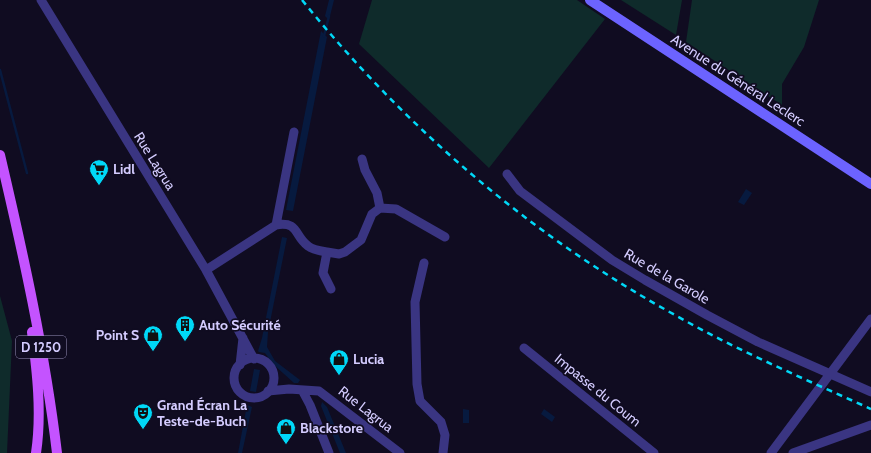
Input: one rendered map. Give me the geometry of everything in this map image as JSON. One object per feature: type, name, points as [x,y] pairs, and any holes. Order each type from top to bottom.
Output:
[{"type":"main road","name":"Avenue du Général Leclerc","points":[[590,0],[871,184]]},
{"type":"main road","name":"D 1250","points":[[0,155],[21,244],[41,346],[57,453]]},
{"type":"main road","points":[[21,244],[37,380],[39,414],[38,443],[36,453]]},
{"type":"street","name":"Rue Lagrua","points":[[41,0],[76,60],[206,270],[254,359]]},
{"type":"street","points":[[276,225],[294,132]]},
{"type":"street","points":[[362,159],[365,170],[377,193],[380,208]]},
{"type":"street","name":"Rue de la Garole","points":[[507,174],[520,191],[612,260],[707,315],[758,342],[871,392]]},
{"type":"street","points":[[206,270],[276,225],[284,224],[292,226],[308,246],[339,254],[357,243],[364,236],[372,214],[380,208],[396,209],[444,237]]},
{"type":"street","points":[[327,252],[323,273],[331,289]]},
{"type":"street","points":[[424,264],[415,302],[417,384],[420,402],[441,422],[445,435],[443,453]]},
{"type":"street","points":[[771,453],[832,374],[871,319]]},
{"type":"street","points":[[240,364],[243,338]]},
{"type":"street","name":"Impasse du Coum","points":[[524,348],[654,453]]},
{"type":"street","points":[[274,377],[273,384],[266,394],[257,398],[245,396],[238,390],[235,385],[234,378],[236,370],[240,364],[246,360],[254,359],[263,361],[269,365],[274,377],[289,389]]},
{"type":"street","name":"Rue Lagrua","points":[[268,391],[289,389],[312,389],[319,391],[400,453]]},
{"type":"street","points":[[302,390],[310,405],[329,453]]},
{"type":"street","points":[[793,453],[871,425]]},
{"type":"green space","points":[[372,0],[577,0],[605,19],[489,168],[359,44]]},
{"type":"green space","points":[[621,0],[682,0],[676,35]]},
{"type":"green space","points":[[692,0],[819,0],[804,47],[782,84],[782,105],[686,42]]},
{"type":"green space","points":[[0,296],[12,341],[7,453],[0,453]]},
{"type":"water","points":[[329,0],[334,0],[329,20],[325,16]]},
{"type":"water","points":[[321,31],[327,37],[293,211],[286,210]]},
{"type":"water","points":[[746,189],[752,193],[744,205],[738,202]]},
{"type":"water","points":[[282,237],[287,238],[268,332],[267,347],[275,361],[300,380],[298,383],[294,383],[273,364],[265,353],[258,351],[262,338]]},
{"type":"water","points":[[254,369],[260,370],[256,392],[250,391]]},
{"type":"water","points":[[322,402],[327,407],[346,453],[340,453],[321,406]]},
{"type":"water","points":[[247,405],[252,407],[242,453],[238,453]]},
{"type":"water","points":[[463,409],[469,410],[469,423],[463,423]]},
{"type":"water","points":[[544,409],[555,417],[552,422],[541,414]]},
{"type":"waterway","points":[[324,36],[329,16]]},
{"type":"waterway","points":[[0,70],[27,173]]},
{"type":"railway","points":[[302,0],[342,47],[427,135],[473,176],[570,250],[622,284],[723,341],[871,409]]},
{"type":"place","name":"Lidl","points":[[99,186]]},
{"type":"place","name":"Auto Sécurité","points":[[185,342]]},
{"type":"place","name":"Point S","points":[[153,352]]},
{"type":"place","name":"Lucia","points":[[339,376]]},
{"type":"place","name":"Grand Écran La Teste-de-Buch","points":[[143,430]]},
{"type":"place","name":"Blackstore","points":[[286,445]]}]
